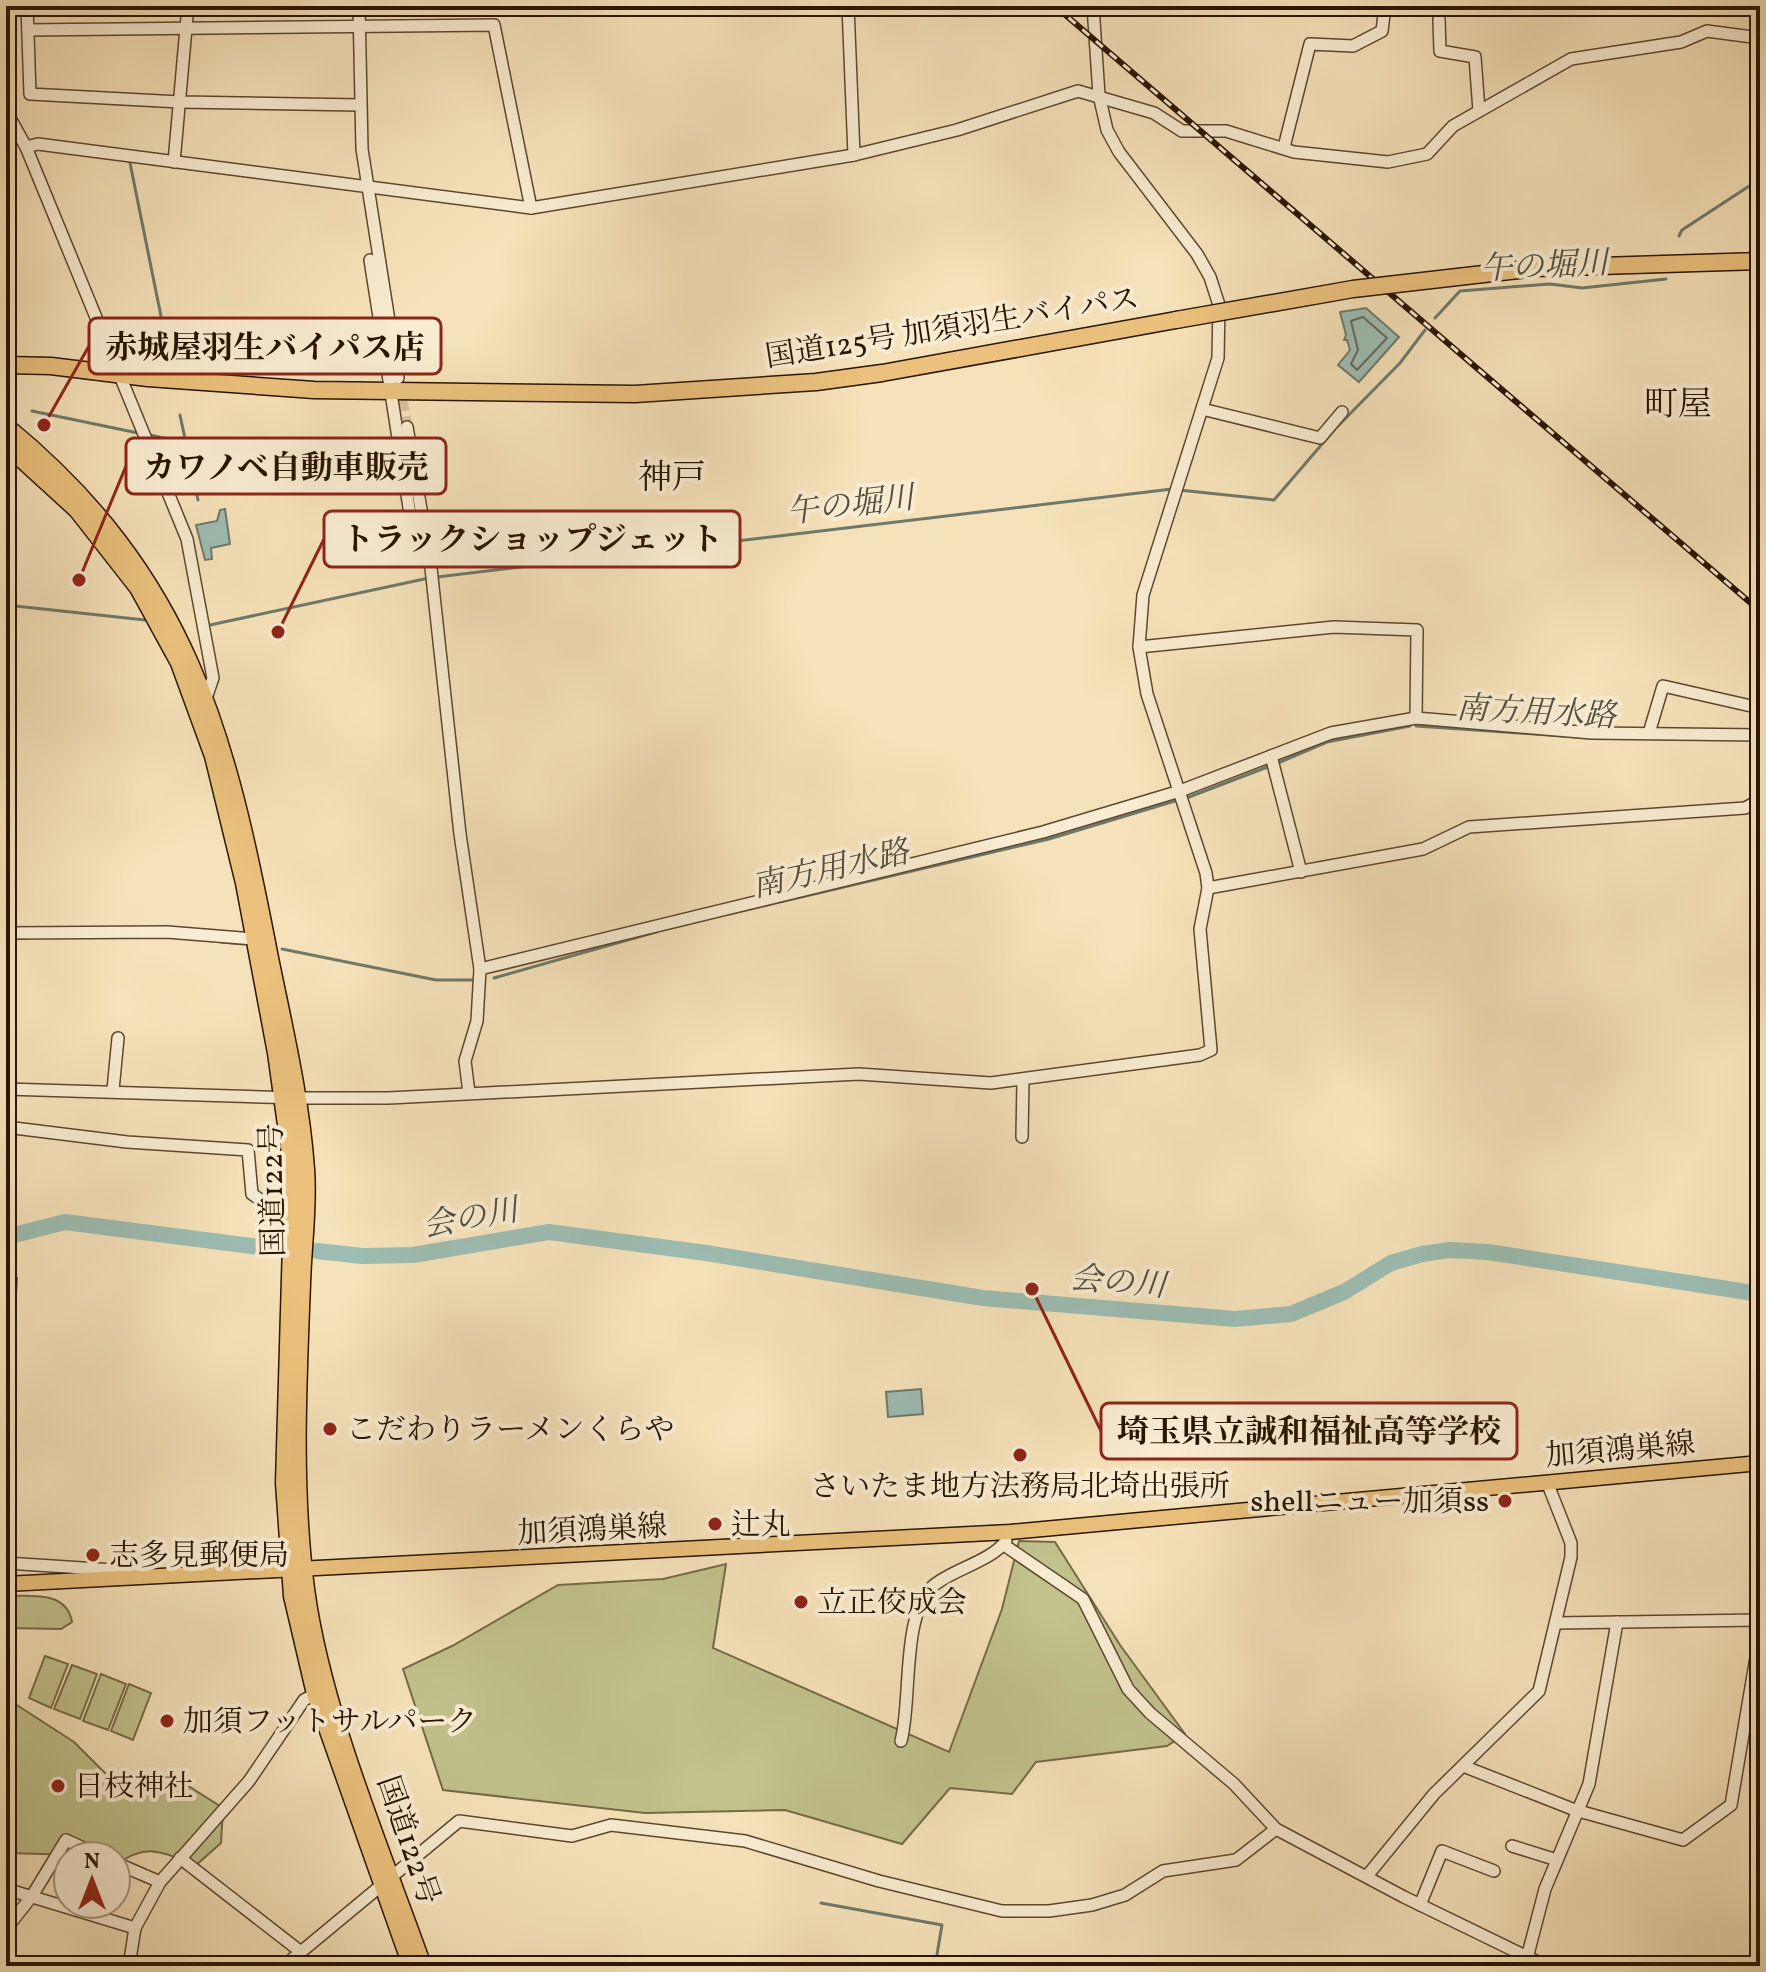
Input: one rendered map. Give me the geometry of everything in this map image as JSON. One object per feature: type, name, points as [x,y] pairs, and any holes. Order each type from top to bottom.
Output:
[{"type":"highway","name":"国道125号 加須羽生バイパス","points":[[6,365],[51,366],[291,389],[394,386],[619,394],[816,382],[1353,289],[1536,268],[1760,261]]},
{"type":"highway","name":"国道122号","points":[[6,426],[56,468],[90,504],[149,581],[190,657],[306,1172],[298,1390],[300,1536],[296,1570],[412,1966]]},
{"type":"highway","name":"国道122号","points":[[6,445],[77,510],[138,588],[202,704],[224,752],[255,879],[290,1098],[293,1175],[284,1483],[315,1694],[423,1966]]},
{"type":"main road","name":"加須鴻巣線","points":[[6,1584],[1007,1538],[1760,1463]]},
{"type":"street","points":[[27,6],[30,94],[180,102],[360,105]]},
{"type":"street","points":[[174,162],[188,6]]},
{"type":"street","points":[[359,6],[360,105],[374,238],[369,250],[394,386],[410,514],[409,544],[416,551],[428,554]]},
{"type":"street","points":[[848,6],[854,155]]},
{"type":"street","points":[[6,1089],[290,1098],[469,1093],[859,1074],[991,1083],[1200,1055],[1211,1050],[1200,929],[1208,888],[1204,859],[1147,694],[1139,647],[1143,595],[1220,344],[1216,292],[1197,254],[1119,152],[1107,130],[1099,95],[1093,6]]},
{"type":"street","points":[[1284,147],[1310,44],[1353,46],[1382,31],[1385,6]]},
{"type":"street","points":[[1439,19],[1440,51],[1475,57],[1479,111]]},
{"type":"street","points":[[28,30],[494,25],[531,208]]},
{"type":"street","points":[[26,147],[38,144],[531,208],[854,155],[998,118],[1070,92],[1099,95],[1154,113],[1182,131],[1226,131],[1294,152],[1388,162],[1427,154],[1453,126],[1571,59],[1681,42],[1707,31],[1760,38]]},
{"type":"street","points":[[6,111],[26,147],[187,539],[213,678],[202,704]]},
{"type":"street","points":[[1202,409],[1320,438],[1342,412]]},
{"type":"street","points":[[407,427],[432,583],[460,834],[480,969],[477,1021],[465,1061],[469,1093]]},
{"type":"street","points":[[1139,647],[1334,627],[1417,630],[1416,718]]},
{"type":"street","points":[[1649,733],[1663,686],[1760,708]]},
{"type":"street","points":[[480,969],[1043,832],[1180,791],[1331,733],[1416,718],[1592,733],[1760,735]]},
{"type":"street","points":[[1271,756],[1301,872]]},
{"type":"street","points":[[1208,888],[1423,849],[1469,827],[1745,808],[1760,800]]},
{"type":"street","points":[[6,933],[167,932],[254,939]]},
{"type":"street","points":[[113,1090],[118,1038]]},
{"type":"street","points":[[1022,1137],[1023,1080]]},
{"type":"street","points":[[6,1127],[127,1142],[248,1150],[252,1194],[290,1220]]},
{"type":"street","points":[[1367,1876],[1434,1794],[1539,1691],[1571,1543],[1547,1482]]},
{"type":"street","points":[[1556,1623],[1759,1620],[1760,1530]]},
{"type":"street","points":[[901,1741],[908,1716],[911,1649],[918,1612],[930,1588],[1007,1538],[1083,1599],[1128,1689],[1150,1713],[1234,1784],[1276,1829],[1420,1905],[1546,1966]]},
{"type":"street","points":[[6,1563],[135,1571],[160,1578]]},
{"type":"street","points":[[1527,1958],[1545,1889],[1589,1784],[1617,1622]]},
{"type":"street","points":[[1463,1766],[1579,1811],[1683,1840],[1731,1805],[1760,1634]]},
{"type":"street","points":[[129,1966],[135,1928],[160,1882],[249,1781],[304,1700],[315,1694]]},
{"type":"street","points":[[284,1966],[459,1821],[572,1836],[611,1825],[745,1841],[946,1899],[1002,1911],[1049,1911],[1092,1905],[1125,1895],[1163,1871],[1236,1860],[1276,1829]]},
{"type":"street","points":[[1512,1846],[1557,1860]]},
{"type":"street","points":[[1420,1905],[1442,1851],[1494,1871]]},
{"type":"street","points":[[180,1858],[301,1952]]},
{"type":"street","points":[[6,1929],[32,1896],[52,1863]]},
{"type":"street","points":[[132,1870],[160,1882]]},
{"type":"street","points":[[6,1889],[135,1928]]},
{"type":"green space","points":[[6,1275],[7,1278],[17,1278],[7,1447]]},
{"type":"green space","points":[[1019,1541],[1055,1542],[1120,1645],[1185,1734],[1167,1746],[1036,1762],[1012,1794],[950,1788],[902,1844],[785,1810],[645,1813],[443,1790],[403,1669],[452,1646],[558,1585],[663,1579],[726,1564],[713,1648],[949,1752],[1002,1609]]},
{"type":"green space","points":[[7,1596],[37,1596],[56,1600],[69,1612],[72,1622],[61,1629],[6,1628]]},
{"type":"green space","points":[[45,1656],[68,1664],[51,1708],[29,1698]]},
{"type":"green space","points":[[72,1665],[97,1674],[80,1719],[54,1709]]},
{"type":"green space","points":[[101,1674],[126,1684],[108,1730],[83,1721]]},
{"type":"green space","points":[[129,1684],[151,1693],[133,1740],[111,1731]]},
{"type":"green space","points":[[6,1698],[74,1742],[113,1781],[171,1775],[223,1808],[221,1843],[195,1866],[164,1853],[132,1856],[132,1840],[52,1840],[52,1854],[6,1853]]},
{"type":"water","points":[[1366,308],[1399,337],[1359,382],[1338,365],[1350,350],[1347,340],[1344,340],[1346,335],[1340,312]]},
{"type":"water","points":[[225,509],[230,544],[211,548],[212,559],[205,560],[196,525],[217,521],[220,510]]},
{"type":"water","points":[[921,1389],[923,1414],[888,1417],[886,1392]]},
{"type":"waterway","points":[[130,163],[164,331]]},
{"type":"waterway","name":"午の堀川","points":[[1679,236],[1682,230],[1760,179]]},
{"type":"waterway","name":"午の堀川","points":[[1435,318],[1460,291],[1550,284],[1582,288],[1666,279]]},
{"type":"waterway","name":"午の堀川","points":[[1179,490],[1274,500],[1335,429],[1400,363],[1425,330]]},
{"type":"waterway","points":[[170,363],[171,367]]},
{"type":"waterway","points":[[32,411],[138,433]]},
{"type":"waterway","points":[[180,415],[198,500]]},
{"type":"waterway","points":[[150,435],[186,443]]},
{"type":"waterway","name":"午の堀川","points":[[437,577],[1172,489]]},
{"type":"waterway","name":"午の堀川","points":[[210,625],[429,578]]},
{"type":"waterway","name":"午の堀川","points":[[6,605],[145,620]]},
{"type":"waterway","name":"南方用水路","points":[[1278,763],[1327,742],[1410,726]]},
{"type":"waterway","name":"南方用水路","points":[[1416,726],[1592,738]]},
{"type":"waterway","name":"南方用水路","points":[[1189,797],[1270,766]]},
{"type":"waterway","name":"南方用水路","points":[[729,914],[1049,839],[1175,801]]},
{"type":"waterway","name":"南方用水路","points":[[494,978],[656,932]]},
{"type":"waterway","name":"南方用水路","points":[[6,939],[26,938]]},
{"type":"waterway","name":"南方用水路","points":[[221,942],[243,944]]},
{"type":"waterway","name":"南方用水路","points":[[282,949],[436,980],[474,980]]},
{"type":"waterway","name":"会の川","points":[[6,1237],[65,1222],[282,1250]]},
{"type":"waterway","name":"会の川","points":[[317,1251],[362,1256],[413,1255],[549,1232],[706,1253],[983,1298],[1235,1319],[1291,1314],[1344,1292],[1391,1263],[1450,1250],[1488,1252],[1760,1294]]},
{"type":"waterway","points":[[821,1903],[942,1925],[935,1966]]},
{"type":"tunnel","points":[[399,384],[407,427]]},
{"type":"railway","points":[[1055,6],[1760,611]]},
{"type":"place","name":"赤城屋羽生バイパス店","points":[[44,425]]},
{"type":"place","name":"カワノベ自動車販売","points":[[79,580]]},
{"type":"place","name":"トラックショップジェット","points":[[278,632]]},
{"type":"place","name":"埼玉県立誠和福祉高等学校","points":[[1032,1289]]},
{"type":"place","name":"こだわりラーメンくらや","points":[[330,1429]]},
{"type":"place","name":"さいたま地方法務局北埼出張所","points":[[1020,1455]]},
{"type":"place","name":"shellニュー加須ss","points":[[1505,1501]]},
{"type":"place","name":"辻丸","points":[[715,1524]]},
{"type":"place","name":"志多見郵便局","points":[[93,1555]]},
{"type":"place","name":"立正佼成会","points":[[801,1602]]},
{"type":"place","name":"加須フットサルパーク","points":[[167,1721]]},
{"type":"place","name":"日枝神社","points":[[58,1786]]},
{"type":"district","name":"町屋","points":[[1678,403]]},
{"type":"district","name":"神戸","points":[[672,476]]}]
